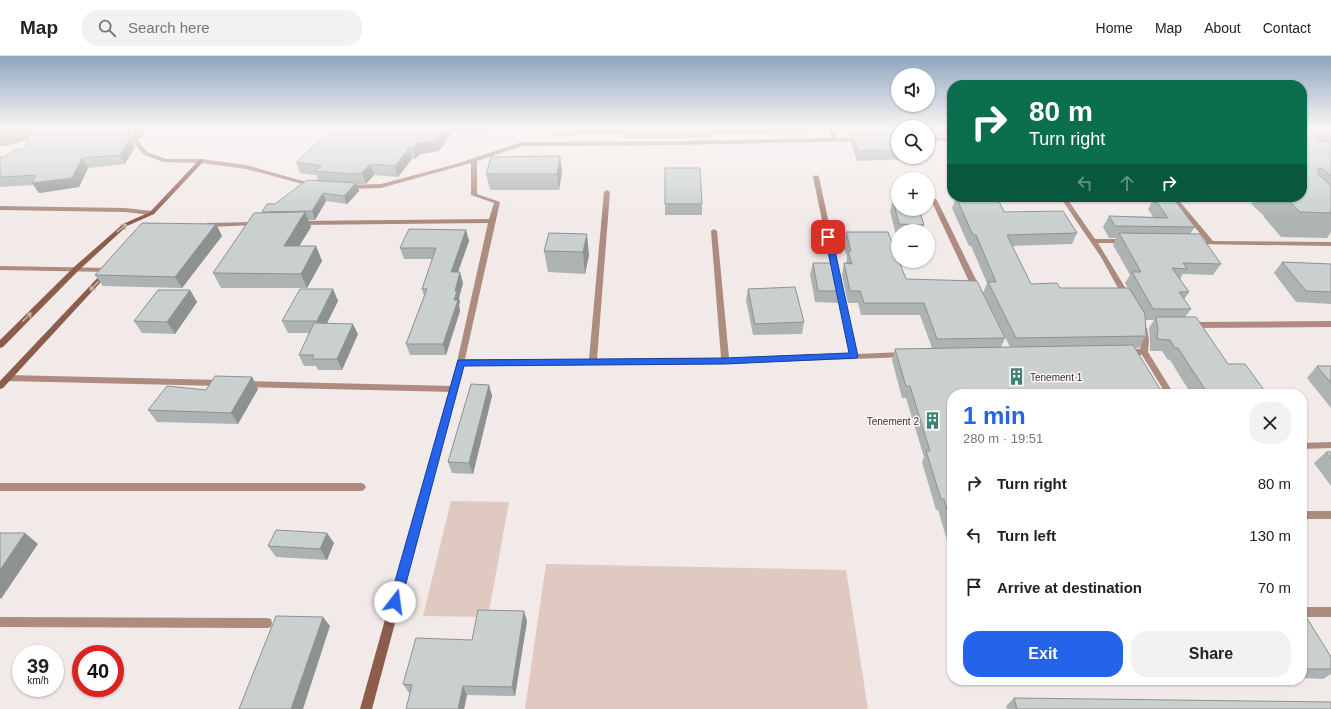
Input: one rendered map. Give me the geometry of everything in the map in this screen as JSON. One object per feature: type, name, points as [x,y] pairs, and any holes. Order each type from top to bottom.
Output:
[{"type":"street","points":[[156,157],[165,161],[202,161],[246,167],[320,185]]},
{"type":"street","points":[[338,186],[356,188],[381,186],[482,157]]},
{"type":"street","points":[[366,709],[461,362],[497,202],[474,196],[474,160]]},
{"type":"street","points":[[0,345],[76,269],[125,225],[152,216],[202,161]]},
{"type":"street","points":[[816,177],[854,356]]},
{"type":"street","points":[[593,362],[607,192]]},
{"type":"street","points":[[935,202],[981,298]]},
{"type":"street","points":[[1066,202],[1104,258],[1132,305]]},
{"type":"street","points":[[1177,202],[1211,243]]},
{"type":"street","points":[[0,208],[125,210],[152,216]]},
{"type":"street","points":[[294,224],[492,221]]},
{"type":"street","points":[[198,225],[262,224]]},
{"type":"street","points":[[714,230],[725,361]]},
{"type":"street","points":[[1092,241],[1132,242]]},
{"type":"street","points":[[1187,243],[1331,244]]},
{"type":"street","points":[[0,268],[76,269],[112,267],[0,386]]},
{"type":"street","points":[[1144,323],[1144,352],[1167,389]]},
{"type":"street","points":[[1182,325],[1331,324]]},
{"type":"street","points":[[1121,352],[1144,352]]},
{"type":"street","points":[[461,362],[725,361],[915,355]]},
{"type":"street","points":[[7,378],[454,389]]},
{"type":"street","points":[[1307,446],[1331,445]]},
{"type":"street","points":[[0,486],[361,487]]},
{"type":"street","points":[[1307,515],[1331,515]]},
{"type":"street","points":[[1307,612],[1331,612]]},
{"type":"street","points":[[0,622],[266,623]]},
{"type":"shaded area","points":[[451,501],[509,502],[488,617],[423,616]]},
{"type":"shaded area","points":[[546,564],[846,570],[868,709],[525,709]]},
{"type":"building","points":[[0,157],[89,157],[82,158],[72,178],[32,183],[36,175],[0,177]]},
{"type":"building","points":[[301,157],[402,157],[395,166],[370,164],[362,173],[352,174],[314,171],[322,166],[296,162]]},
{"type":"building","points":[[491,157],[560,157],[557,174],[486,174]]},
{"type":"building","points":[[1307,157],[1331,157],[1331,176],[1323,169],[1318,168],[1318,174],[1331,186],[1331,213],[1300,212],[1290,202],[1307,202]]},
{"type":"building","points":[[665,168],[700,168],[702,204],[665,204]]},
{"type":"building","points":[[307,180],[356,183],[344,196],[323,193],[312,211],[262,212],[267,204],[275,204]]},
{"type":"building","points":[[958,202],[999,202],[1004,212],[1063,211],[1077,233],[1007,235],[1031,284],[1057,283],[1060,288],[1129,288],[1145,314],[1146,336],[1016,338],[988,282],[996,282],[976,235],[973,235]]},
{"type":"building","points":[[1157,202],[1176,202],[1195,227],[1115,226],[1109,216],[1168,218]]},
{"type":"building","points":[[305,212],[284,246],[316,246],[301,274],[213,273],[254,213]]},
{"type":"building","points":[[897,216],[921,216],[924,224],[899,224]]},
{"type":"building","points":[[142,223],[216,224],[175,277],[95,275]]},
{"type":"building","points":[[409,229],[466,230],[451,272],[460,272],[454,300],[458,300],[443,344],[406,344],[427,289],[422,289],[436,248],[400,248]]},
{"type":"building","points":[[846,232],[888,232],[891,240],[891,268],[902,268],[906,279],[977,281],[1005,338],[937,339],[924,303],[864,303],[860,291],[850,291],[844,263],[852,264],[848,251],[851,251]]},
{"type":"building","points":[[549,233],[587,234],[583,252],[544,251]]},
{"type":"building","points":[[1119,233],[1200,234],[1221,264],[1183,263],[1187,269],[1172,268],[1189,292],[1179,292],[1191,309],[1153,309],[1132,272],[1141,272]]},
{"type":"building","points":[[1282,262],[1331,264],[1331,292],[1306,291]]},
{"type":"building","points":[[813,263],[834,263],[840,291],[818,291]]},
{"type":"building","points":[[795,287],[804,322],[755,324],[748,289]]},
{"type":"building","points":[[300,289],[333,289],[317,321],[282,321]]},
{"type":"building","points":[[158,290],[190,290],[167,322],[134,321]]},
{"type":"building","points":[[1156,317],[1196,317],[1228,364],[1245,364],[1263,389],[1205,389],[1178,348],[1175,348],[1170,340],[1157,339],[1158,329]]},
{"type":"building","points":[[314,323],[353,324],[337,359],[312,359],[314,355],[299,355]]},
{"type":"building","points":[[1133,345],[1160,389],[947,389],[947,510],[944,499],[941,499],[926,451],[930,451],[910,386],[906,386],[895,349]]},
{"type":"building","points":[[1317,366],[1331,366],[1331,383]]},
{"type":"building","points":[[215,376],[252,377],[231,413],[148,410],[167,386],[206,390]]},
{"type":"building","points":[[471,384],[489,385],[469,463],[448,462]]},
{"type":"building","points":[[1326,452],[1331,452],[1331,459]]},
{"type":"building","points":[[276,530],[327,533],[320,549],[268,546]]},
{"type":"building","points":[[0,533],[25,533],[0,570]]},
{"type":"building","points":[[478,610],[524,611],[512,687],[463,686],[458,709],[406,709],[412,685],[403,684],[416,638],[472,640]]},
{"type":"building","points":[[276,616],[323,617],[291,709],[239,709]]},
{"type":"building","points":[[1307,618],[1331,657],[1331,669],[1307,669]]},
{"type":"building","points":[[1014,698],[1331,702],[1331,709],[1017,709]]},
{"type":"place","name":"Tenement 1","points":[[1017,377]]},
{"type":"place","name":"Tenement 2","points":[[932,421]]},
{"type":"route","points":[[395,602],[461,362],[725,361],[854,356],[828,237]]}]
